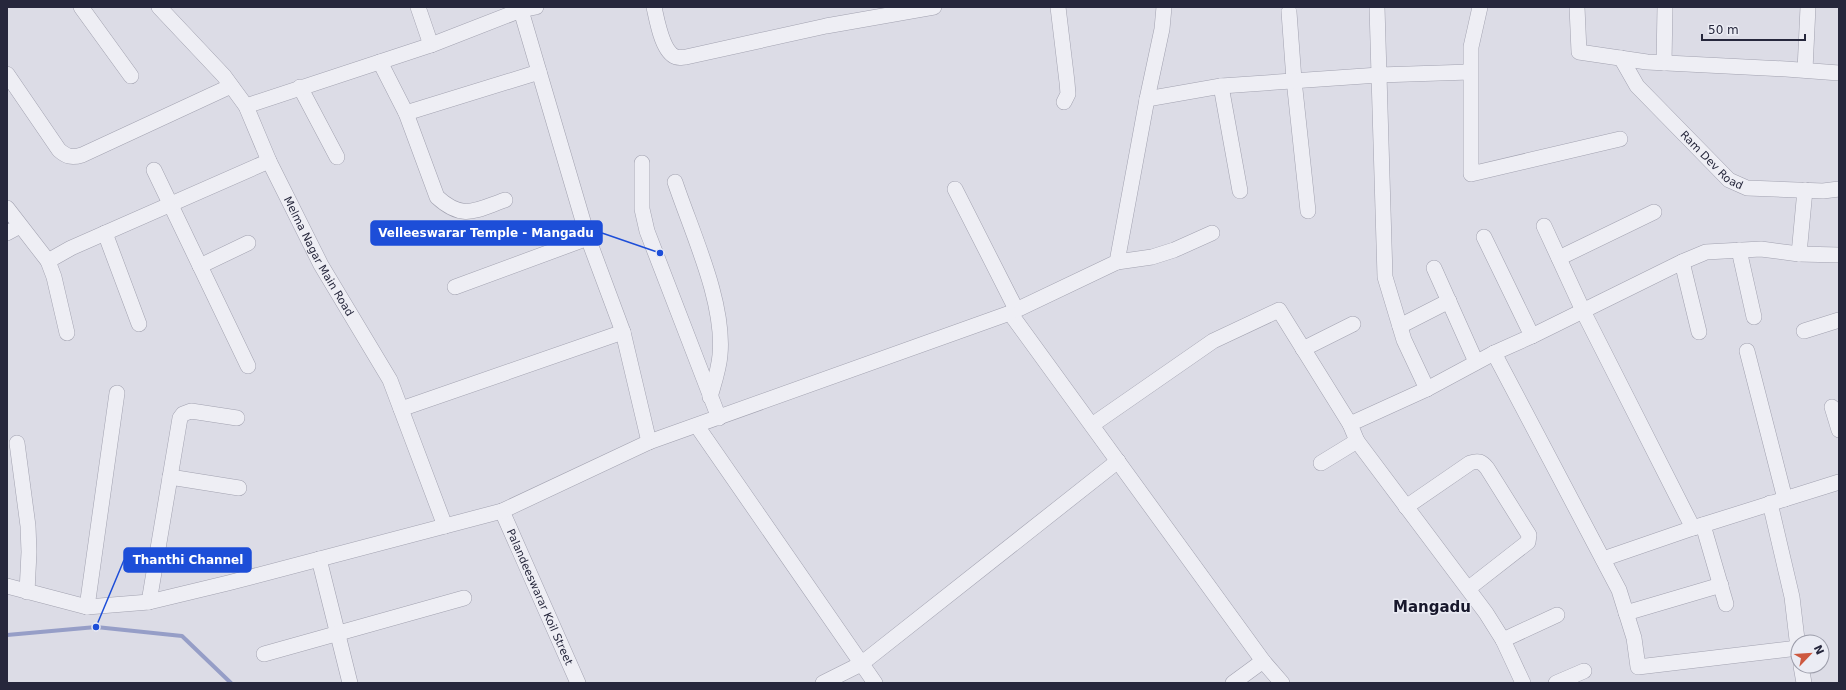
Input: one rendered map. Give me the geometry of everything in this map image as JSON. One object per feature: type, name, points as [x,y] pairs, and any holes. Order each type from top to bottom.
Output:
[{"type":"street","points":[[81,7],[131,76]]},
{"type":"street","name":"Melma Nagar Main Road","points":[[159,7],[232,86],[246,106],[269,161],[321,265],[390,380],[445,526]]},
{"type":"street","points":[[418,7],[431,45]]},
{"type":"street","points":[[654,7],[664,43],[669,52],[676,57],[686,57],[826,26],[934,7]]},
{"type":"street","points":[[1058,7],[1068,94],[1064,102]]},
{"type":"street","points":[[1117,262],[1147,99],[1162,29],[1164,7]]},
{"type":"street","points":[[1376,7],[1385,277],[1404,340],[1428,389]]},
{"type":"street","points":[[1480,7],[1471,47],[1471,174],[1620,139]]},
{"type":"street","points":[[1577,7],[1579,52],[1664,63],[1839,73]]},
{"type":"street","points":[[1664,63],[1665,7]]},
{"type":"street","points":[[1805,70],[1808,7]]},
{"type":"street","points":[[246,106],[431,45],[526,8],[539,72],[588,238],[623,332],[649,442]]},
{"type":"street","points":[[1289,12],[1294,80],[1308,211]]},
{"type":"street","name":"Ram Dev Road","points":[[1621,58],[1637,86],[1729,180],[1747,188],[1805,190],[1839,189]]},
{"type":"street","points":[[380,62],[406,113],[437,197],[447,206],[458,212],[468,212],[505,200]]},
{"type":"street","points":[[406,113],[539,72]]},
{"type":"street","points":[[1147,99],[1222,86],[1379,75],[1470,72]]},
{"type":"street","points":[[7,74],[59,150],[64,154],[73,157],[82,155],[232,86]]},
{"type":"street","points":[[1222,86],[1240,191]]},
{"type":"street","points":[[300,87],[337,157]]},
{"type":"street","points":[[48,261],[105,233],[269,161]]},
{"type":"street","points":[[642,163],[642,209],[647,231],[719,418]]},
{"type":"street","points":[[154,170],[248,366]]},
{"type":"street","points":[[675,182],[716,303],[720,330],[720,355],[710,397]]},
{"type":"street","points":[[955,189],[1013,311],[1118,461],[1263,661],[1282,683]]},
{"type":"street","points":[[1800,254],[1805,190]]},
{"type":"street","points":[[7,208],[14,230],[48,261],[54,277],[68,333]]},
{"type":"street","points":[[1559,258],[1654,212]]},
{"type":"street","points":[[1544,226],[1583,311],[1698,526],[1721,585],[1726,604]]},
{"type":"street","points":[[105,233],[140,324]]},
{"type":"street","points":[[7,586],[87,606],[149,602],[502,511],[649,442],[1013,311],[1117,262],[1152,257],[1174,250],[1212,233]]},
{"type":"street","points":[[1484,237],[1532,336]]},
{"type":"street","points":[[455,287],[588,238]]},
{"type":"street","points":[[200,266],[248,242]]},
{"type":"street","points":[[1350,424],[1428,389],[1494,353],[1532,336],[1682,262],[1706,252],[1761,249],[1800,254],[1839,255]]},
{"type":"street","points":[[1739,250],[1754,317]]},
{"type":"street","points":[[1682,262],[1699,332]]},
{"type":"street","points":[[1434,268],[1476,362]]},
{"type":"street","points":[[1400,326],[1449,301]]},
{"type":"street","points":[[1092,425],[1213,341],[1279,310],[1350,424],[1358,441],[1406,507],[1469,588],[1503,640],[1523,683]]},
{"type":"street","points":[[1804,331],[1839,320]]},
{"type":"street","points":[[1303,349],[1353,324]]},
{"type":"street","points":[[401,409],[623,332]]},
{"type":"street","points":[[1747,351],[1785,499]]},
{"type":"street","points":[[1494,353],[1618,590],[1634,638],[1638,667],[1790,649]]},
{"type":"street","points":[[87,606],[117,393]]},
{"type":"street","points":[[1832,407],[1839,430]]},
{"type":"street","points":[[149,602],[180,418],[183,414],[191,411],[237,418]]},
{"type":"street","points":[[697,426],[875,683]]},
{"type":"street","points":[[1321,463],[1358,441]]},
{"type":"street","points":[[17,443],[28,526],[29,552],[27,592]]},
{"type":"street","points":[[823,683],[861,664],[1118,461]]},
{"type":"street","points":[[1406,507],[1470,463],[1476,461],[1482,462],[1487,468],[1529,535],[1528,542],[1469,588]]},
{"type":"street","points":[[170,477],[239,488]]},
{"type":"street","points":[[1603,559],[1698,526],[1839,482]]},
{"type":"street","points":[[1770,503],[1792,597],[1796,634]]},
{"type":"street","name":"Palandeeswarar Koil Street","points":[[502,511],[578,683]]},
{"type":"street","points":[[319,559],[350,683]]},
{"type":"street","points":[[1626,613],[1721,585]]},
{"type":"street","points":[[264,654],[464,598]]},
{"type":"street","points":[[1503,640],[1557,615]]},
{"type":"street","points":[[1233,683],[1263,661]]},
{"type":"street","points":[[1556,683],[1584,671]]},
{"type":"waterway","points":[[7,635],[96,627],[182,636],[231,683]]},
{"type":"place","name":"Velleeswarar Temple - Mangadu","points":[[660,253]]},
{"type":"place","name":"Thanthi Channel","points":[[96,627]]},
{"type":"district","name":"Mangadu","points":[[1432,607]]}]
